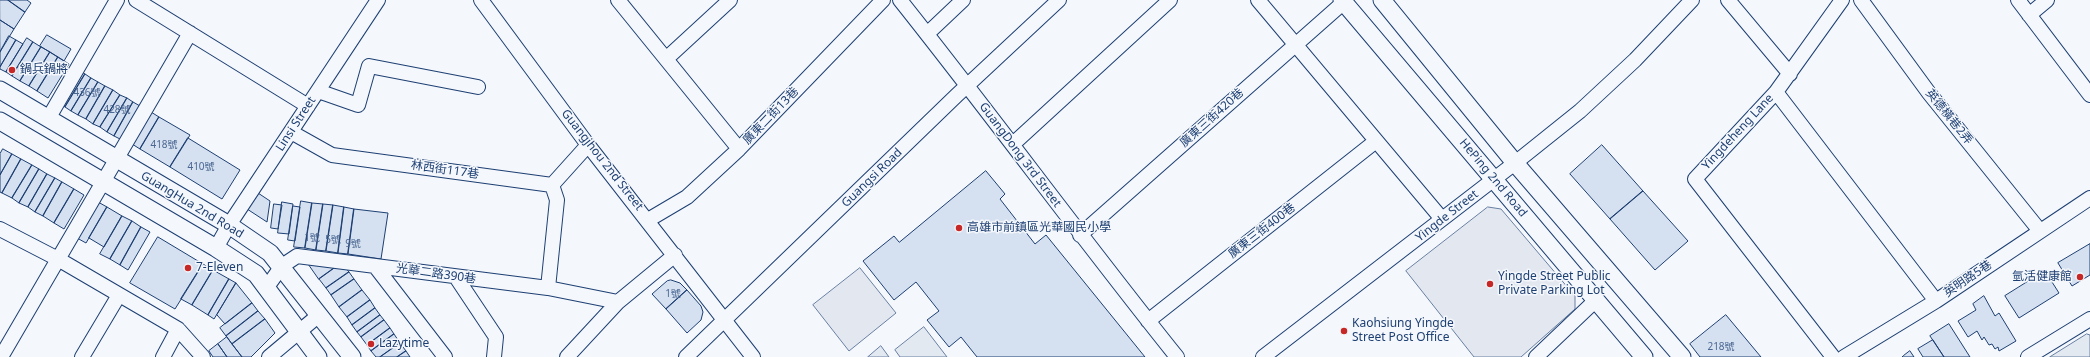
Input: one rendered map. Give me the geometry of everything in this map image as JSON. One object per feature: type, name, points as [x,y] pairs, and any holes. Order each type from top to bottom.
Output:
[{"type":"street","points":[[48,119],[117,0]]},
{"type":"street","points":[[136,0],[308,106]]},
{"type":"street","name":"Linsi Street","points":[[216,248],[229,225],[378,0]]},
{"type":"street","name":"Guangjhou 2nd Street","points":[[481,0],[588,145],[648,220],[753,357]]},
{"type":"street","points":[[618,0],[739,149]]},
{"type":"street","points":[[666,59],[730,0]]},
{"type":"street","name":"廣東二街13巷","points":[[648,220],[687,197],[739,149],[883,0]]},
{"type":"street","name":"GuangDong 3rd Street","points":[[900,0],[968,85],[1080,235],[1177,357]]},
{"type":"street","points":[[928,34],[963,0]]},
{"type":"street","name":"Guangsi Road","points":[[686,357],[968,85],[1059,0]]},
{"type":"street","points":[[1013,144],[1170,0]]},
{"type":"street","points":[[1258,0],[1442,219]]},
{"type":"street","points":[[1382,0],[1515,163],[1682,357]]},
{"type":"street","name":"Yingde Street","points":[[1263,357],[1515,163],[1580,111],[1635,60],[1692,0]]},
{"type":"street","points":[[1728,0],[1790,74]]},
{"type":"street","name":"Yingdeheng Lane","points":[[1833,357],[1695,178],[1776,92],[1842,0]]},
{"type":"street","name":"英德橫巷2弄","points":[[1861,0],[1929,93],[2040,231]]},
{"type":"street","points":[[2018,0],[2090,95]]},
{"type":"street","points":[[2029,15],[2047,0]]},
{"type":"street","name":"廣東三街420巷","points":[[1080,235],[1343,1]]},
{"type":"street","name":"HePing 2nd Road","points":[[1343,1],[1644,357]]},
{"type":"street","points":[[1,357],[190,33]]},
{"type":"street","points":[[318,91],[358,105],[369,66],[478,87]]},
{"type":"street","name":"GuangHua 2nd Road","points":[[0,90],[116,160],[229,225],[270,253],[282,266],[352,357]]},
{"type":"street","points":[[1776,92],[1936,301]]},
{"type":"street","name":"GuangHua 2nd Road","points":[[0,120],[216,248],[256,274],[318,357]]},
{"type":"street","name":"林西街117巷","points":[[291,132],[332,155],[552,185]]},
{"type":"street","name":"廣東三街400巷","points":[[1148,321],[1376,141]]},
{"type":"street","points":[[548,288],[557,200],[552,185],[588,145]]},
{"type":"street","name":"英明路5巷","points":[[1844,357],[1936,301],[2090,198]]},
{"type":"street","points":[[1,231],[58,259],[178,329],[202,357]]},
{"type":"street","points":[[567,357],[618,302],[675,255]]},
{"type":"street","name":"光華二路390巷","points":[[266,287],[282,266],[297,256],[548,288],[618,302]]},
{"type":"street","points":[[375,266],[445,357]]},
{"type":"street","points":[[456,277],[496,337],[494,357]]},
{"type":"street","points":[[82,357],[119,295]]},
{"type":"street","points":[[1536,357],[1596,300]]},
{"type":"street","points":[[269,357],[319,314]]},
{"type":"street","points":[[2028,357],[2090,319]]},
{"type":"street","points":[[163,357],[178,329]]},
{"type":"shaded area","name":"Yingde Street Public Private Parking Lot","points":[[1488,207],[1501,209],[1575,296],[1575,309],[1521,357],[1474,357],[1406,271]]},
{"type":"shaded area","points":[[860,268],[896,313],[849,351],[813,305]]},
{"type":"shaded area","points":[[924,327],[947,357],[900,357],[895,350]]},
{"type":"shaded area","points":[[2087,334],[2090,335],[2090,357],[2050,357]]},
{"type":"shaded area","points":[[881,346],[889,357],[868,357]]},
{"type":"building","points":[[0,0],[8,0],[25,12],[14,29],[0,20]]},
{"type":"building","points":[[8,0],[27,0],[31,3],[25,12]]},
{"type":"building","points":[[0,20],[14,29],[0,52]]},
{"type":"building","points":[[47,35],[71,49],[64,61],[40,46]]},
{"type":"building","points":[[9,36],[16,40],[0,67],[0,52]]},
{"type":"building","points":[[27,38],[33,42],[12,76],[6,72]]},
{"type":"building","points":[[16,40],[23,44],[6,72],[0,69],[0,67]]},
{"type":"building","points":[[33,42],[41,47],[20,81],[12,76]]},
{"type":"building","points":[[41,47],[50,52],[29,86],[20,81]]},
{"type":"building","points":[[50,52],[58,57],[37,91],[29,86]]},
{"type":"building","points":[[58,57],[69,64],[48,98],[37,91]]},
{"type":"building","points":[[79,70],[85,74],[65,107],[59,103]]},
{"type":"building","points":[[85,74],[91,78],[71,111],[65,107]]},
{"type":"building","points":[[91,78],[98,82],[78,115],[71,111]]},
{"type":"building","points":[[98,82],[105,86],[86,119],[78,115]]},
{"type":"building","points":[[105,86],[113,90],[93,124],[86,119]]},
{"type":"building","points":[[113,90],[120,95],[100,127],[93,124]]},
{"type":"building","points":[[120,95],[127,98],[107,132],[100,127]]},
{"type":"building","points":[[127,98],[133,102],[114,136],[107,132]]},
{"type":"building","points":[[133,102],[140,106],[120,139],[114,136]]},
{"type":"building","points":[[151,112],[159,117],[140,149],[132,144]]},
{"type":"building","points":[[159,117],[190,135],[170,167],[140,149]]},
{"type":"building","points":[[188,138],[240,170],[222,199],[170,167]]},
{"type":"building","points":[[1602,145],[1643,191],[1610,219],[1570,174]]},
{"type":"building","points":[[3,149],[12,154],[0,175],[0,154]]},
{"type":"building","points":[[12,154],[21,159],[2,193],[0,192],[0,175]]},
{"type":"building","points":[[21,159],[32,165],[12,198],[2,193]]},
{"type":"building","points":[[32,165],[39,169],[19,203],[12,198]]},
{"type":"building","points":[[39,169],[47,174],[28,207],[19,203]]},
{"type":"building","points":[[986,171],[1005,194],[1000,199],[1035,244],[1046,235],[1145,357],[977,357],[961,337],[949,347],[927,320],[939,311],[916,282],[894,300],[863,261],[894,236],[899,242]]},
{"type":"building","points":[[47,174],[55,178],[35,212],[28,207]]},
{"type":"building","points":[[55,178],[62,182],[43,216],[35,212]]},
{"type":"building","points":[[62,182],[74,189],[54,223],[43,216]]},
{"type":"building","points":[[74,189],[84,195],[64,229],[54,223]]},
{"type":"building","points":[[255,191],[270,201],[267,222],[244,207]]},
{"type":"building","points":[[1643,191],[1688,241],[1655,270],[1610,219]]},
{"type":"building","points":[[301,201],[312,203],[305,248],[294,247]]},
{"type":"building","points":[[98,202],[107,207],[86,243],[77,238]]},
{"type":"building","points":[[282,202],[293,204],[289,234],[278,233]]},
{"type":"building","points":[[312,203],[323,204],[316,250],[305,248]]},
{"type":"building","points":[[274,204],[282,205],[278,229],[271,228]]},
{"type":"building","points":[[323,204],[333,205],[326,251],[316,250]]},
{"type":"building","points":[[333,205],[344,207],[338,253],[326,251]]},
{"type":"building","points":[[293,206],[300,207],[295,241],[288,240]]},
{"type":"building","points":[[107,207],[122,216],[104,247],[89,238]]},
{"type":"building","points":[[344,207],[354,209],[348,254],[338,253]]},
{"type":"building","points":[[354,209],[388,213],[381,259],[348,254]]},
{"type":"building","points":[[122,216],[132,221],[110,259],[100,254]]},
{"type":"building","points":[[132,221],[141,227],[120,265],[110,259]]},
{"type":"building","points":[[141,227],[150,232],[128,270],[120,265]]},
{"type":"building","points":[[158,237],[203,264],[175,309],[130,283]]},
{"type":"building","points":[[2090,244],[2090,275],[2072,286],[2058,263]]},
{"type":"building","points":[[307,262],[337,266],[319,279]]},
{"type":"building","points":[[203,264],[213,270],[192,305],[181,299]]},
{"type":"building","points":[[337,266],[345,267],[349,272],[326,288],[319,279]]},
{"type":"building","points":[[213,270],[229,279],[208,315],[192,305]]},
{"type":"building","points":[[2045,271],[2059,293],[2019,318],[2005,296]]},
{"type":"building","points":[[349,272],[354,279],[331,295],[326,288]]},
{"type":"building","points":[[229,279],[236,283],[214,319],[208,315]]},
{"type":"building","points":[[354,279],[362,290],[339,307],[331,295]]},
{"type":"building","points":[[671,280],[680,283],[687,290],[666,309],[652,294],[667,281]]},
{"type":"building","points":[[236,283],[252,303],[225,324],[217,315]]},
{"type":"building","points":[[362,290],[370,300],[347,317],[339,307]]},
{"type":"building","points":[[687,290],[701,306],[703,312],[701,320],[687,333],[666,309]]},
{"type":"building","points":[[1984,296],[1995,316],[1999,313],[2016,341],[1999,351],[1998,347],[1995,349],[1992,344],[1989,345],[1984,337],[1982,340],[1977,331],[1968,337],[1958,321],[1976,310],[1973,304]]},
{"type":"building","points":[[370,300],[375,308],[352,325],[347,317]]},
{"type":"building","points":[[252,303],[258,311],[226,336],[220,328]]},
{"type":"building","points":[[375,308],[380,315],[357,332],[352,325]]},
{"type":"building","points":[[258,311],[265,319],[232,344],[226,336]]},
{"type":"building","points":[[380,315],[384,320],[361,337],[357,332]]},
{"type":"building","points":[[1726,315],[1761,357],[1700,357],[1690,344]]},
{"type":"building","points":[[265,319],[275,333],[251,357],[242,357],[232,344]]},
{"type":"building","points":[[384,320],[390,328],[367,345],[361,337]]},
{"type":"building","points":[[1949,324],[1970,357],[1944,357],[1930,336]]},
{"type":"building","points":[[390,328],[394,334],[371,351],[367,345]]},
{"type":"building","points":[[394,334],[400,343],[380,357],[376,357],[371,351]]},
{"type":"building","points":[[227,337],[242,357],[227,357],[218,344]]},
{"type":"building","points":[[1933,340],[1944,357],[1923,357],[1918,349]]},
{"type":"building","points":[[400,343],[406,351],[397,357],[380,357]]},
{"type":"building","points":[[218,344],[227,357],[213,357],[209,351]]},
{"type":"building","points":[[406,351],[410,357],[397,357]]},
{"type":"building","points":[[1910,351],[1914,357],[1902,357],[1903,356]]},
{"type":"place","name":"鍋兵鍋將","points":[[12,70]]},
{"type":"place","name":"高雄市前鎮區光華國民小學","points":[[959,228]]},
{"type":"place","name":"7-Eleven","points":[[188,268]]},
{"type":"place","name":"氫活健康館","points":[[2080,277]]},
{"type":"place","name":"Yingde Street Public Private Parking Lot","points":[[1490,284]]},
{"type":"place","name":"Kaohsiung Yingde Street Post Office","points":[[1344,331]]},
{"type":"place","name":"Lazytime","points":[[371,344]]}]
